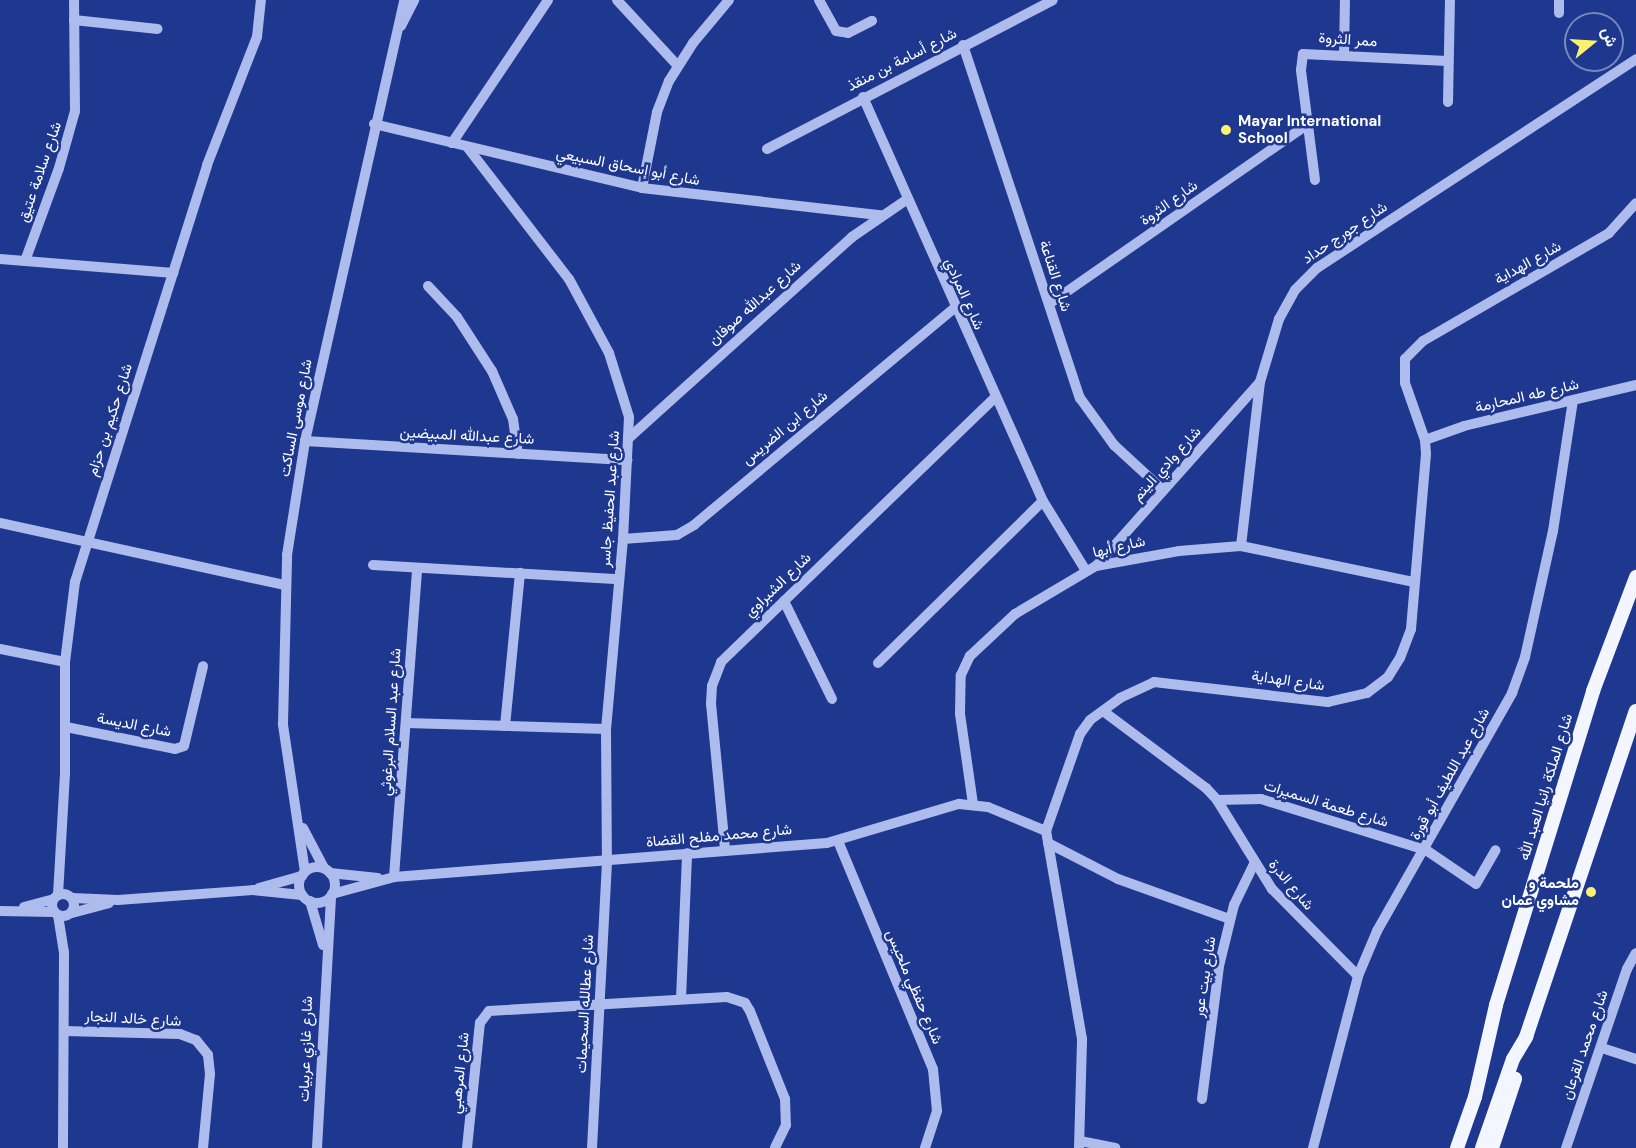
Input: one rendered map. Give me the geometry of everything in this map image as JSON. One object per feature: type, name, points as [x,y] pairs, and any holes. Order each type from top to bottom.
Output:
[{"type":"main road","name":"شارع الملكة رانيا العبد الله","points":[[1456,1148],[1475,1097],[1496,1005],[1593,691],[1636,577]]},
{"type":"main road","points":[[1492,1148],[1509,1102],[1526,1037],[1636,711]]},
{"type":"main road","points":[[1448,1148],[1496,1005]]},
{"type":"main road","points":[[1482,1148],[1513,1059],[1526,1037]]},
{"type":"street","name":"شارع سلامة عتيق","points":[[25,261],[72,123],[76,86],[74,0]]},
{"type":"street","name":"شارع حكيم بن حزام","points":[[63,897],[65,662],[68,617],[87,542],[207,165],[257,38],[261,0]]},
{"type":"street","name":"شارع موسى الساكت","points":[[303,874],[300,822],[283,724],[285,585],[305,441],[374,124],[400,27],[404,0]]},
{"type":"street","name":"شارع موسى الساكت","points":[[400,27],[414,0]]},
{"type":"street","points":[[452,143],[548,0]]},
{"type":"street","points":[[617,0],[677,65]]},
{"type":"street","points":[[642,188],[657,112],[677,65],[729,0]]},
{"type":"street","points":[[819,0],[836,31],[848,33],[873,21]]},
{"type":"street","name":"شارع أسامة بن منقذ","points":[[767,149],[1053,0]]},
{"type":"street","points":[[1344,55],[1345,0]]},
{"type":"street","points":[[1448,102],[1447,61],[1450,0]]},
{"type":"street","points":[[1559,0],[1559,13]]},
{"type":"street","points":[[74,20],[158,29]]},
{"type":"street","name":"شارع القناعة","points":[[963,45],[1049,304],[1088,412],[1114,445],[1163,490]]},
{"type":"street","name":"ممر الثروة","points":[[1315,180],[1300,60],[1303,54],[1447,61]]},
{"type":"street","name":"شارع جورج حداد","points":[[1241,546],[1260,382],[1280,319],[1304,279],[1636,59]]},
{"type":"street","name":"شارع المرادي","points":[[863,97],[906,200],[1042,501],[1091,568]]},
{"type":"street","name":"شارع أبو إسحاق السبيعي","points":[[374,124],[642,188],[880,215]]},
{"type":"street","name":"شارع الثروة","points":[[1049,304],[1307,125]]},
{"type":"street","name":"شارع عبد الحفيظ جاسر","points":[[468,148],[568,279],[595,325],[621,392],[630,437],[606,729],[607,862]]},
{"type":"street","name":"شارع عبدالله صوفان","points":[[630,437],[828,258],[880,215],[906,200]]},
{"type":"street","name":"شارع الهداية","points":[[1080,1144],[1082,1039],[1046,831],[1073,749],[1090,720],[1140,687],[1167,681],[1328,702],[1367,693],[1394,670],[1407,642],[1425,440],[1402,369],[1410,350],[1587,248],[1620,224],[1636,203]]},
{"type":"street","points":[[0,259],[173,273]]},
{"type":"street","points":[[428,286],[457,317],[492,371],[513,419],[518,454]]},
{"type":"street","name":"شارع ابن الضريس","points":[[623,539],[677,535],[694,525],[954,308]]},
{"type":"street","name":"شارع وادي اليتم","points":[[1091,568],[1260,382]]},
{"type":"street","name":"شارع طه المحارمة","points":[[1425,440],[1464,426],[1636,385]]},
{"type":"street","name":"شارع الشبراوي","points":[[725,849],[714,756],[712,686],[726,657],[994,398]]},
{"type":"street","name":"شارع عبد اللطيف أبو قورة","points":[[1313,1148],[1358,976],[1377,932],[1426,850],[1512,693],[1525,657],[1553,531],[1573,401]]},
{"type":"street","name":"شارع عبدالله المبيضين","points":[[305,441],[627,460]]},
{"type":"street","points":[[878,663],[1042,501]]},
{"type":"street","points":[[0,523],[285,585]]},
{"type":"street","name":"شارع أبها","points":[[973,804],[960,714],[961,675],[970,656],[1015,614],[1091,568],[1179,551],[1241,546],[1414,582]]},
{"type":"street","points":[[373,566],[619,579]]},
{"type":"street","name":"شارع عبد السلام البرغوثي","points":[[389,878],[406,723],[417,570]]},
{"type":"street","points":[[505,726],[520,573]]},
{"type":"street","points":[[784,601],[832,699]]},
{"type":"street","points":[[0,649],[65,662]]},
{"type":"street","name":"شارع الديسة","points":[[66,727],[175,749],[184,746],[203,666]]},
{"type":"street","points":[[1103,711],[1217,800]]},
{"type":"street","points":[[406,723],[606,729]]},
{"type":"street","name":"شارع طعمة السميرات","points":[[1217,800],[1261,799],[1426,850],[1476,884],[1496,850]]},
{"type":"street","name":"شارع الدرة","points":[[1217,800],[1254,864],[1302,922],[1358,976]]},
{"type":"street","name":"شارع محمد مفلح القضاة","points":[[327,871],[389,878],[607,862],[725,849],[838,841],[938,808],[973,804],[1046,831]]},
{"type":"street","name":"شارع موسى الساكت","points":[[300,822],[327,871]]},
{"type":"street","name":"شارع حفظي ملحيس","points":[[838,841],[933,1069],[937,1111],[925,1148]]},
{"type":"street","points":[[1048,843],[1118,879],[1230,919]]},
{"type":"street","points":[[681,999],[687,853]]},
{"type":"street","name":"شارع عطالله السحيمات","points":[[592,1148],[602,1003],[607,862]]},
{"type":"street","name":"شارع بيت عور","points":[[1202,1099],[1219,966],[1230,919],[1254,864]]},
{"type":"street","points":[[0,911],[63,897],[118,900],[253,890],[320,902],[331,895],[334,884],[327,871],[303,874],[253,890]]},
{"type":"street","points":[[303,874],[306,898]]},
{"type":"street","name":"شارع محمد مفلح القضاة","points":[[331,895],[389,878]]},
{"type":"street","name":"شارع غازي عربيات","points":[[317,1148],[325,951],[331,895]]},
{"type":"street","points":[[63,897],[56,914],[64,952]]},
{"type":"street","points":[[63,897],[70,914],[64,952],[63,1148]]},
{"type":"street","name":"شارع غازي عربيات","points":[[306,898],[325,951]]},
{"type":"street","points":[[15,909],[70,914],[118,900]]},
{"type":"street","name":"شارع محمد القرعان","points":[[1570,1147],[1627,969],[1636,953]]},
{"type":"street","points":[[602,1003],[737,998],[750,1011],[785,1099],[786,1125],[775,1148]]},
{"type":"street","name":"شارع المرهبي","points":[[467,1148],[482,1016],[497,1009],[602,1003]]},
{"type":"street","name":"شارع خالد النجار","points":[[64,1031],[180,1034],[196,1040],[208,1055],[210,1074],[202,1148]]},
{"type":"street","points":[[1602,1048],[1636,1059]]},
{"type":"street","points":[[1080,1144],[1115,1148]]},
{"type":"place","name":"Mayar International School","points":[[1226,130]]},
{"type":"place","name":"ملحمة و مشاوي عمان","points":[[1591,892]]}]
